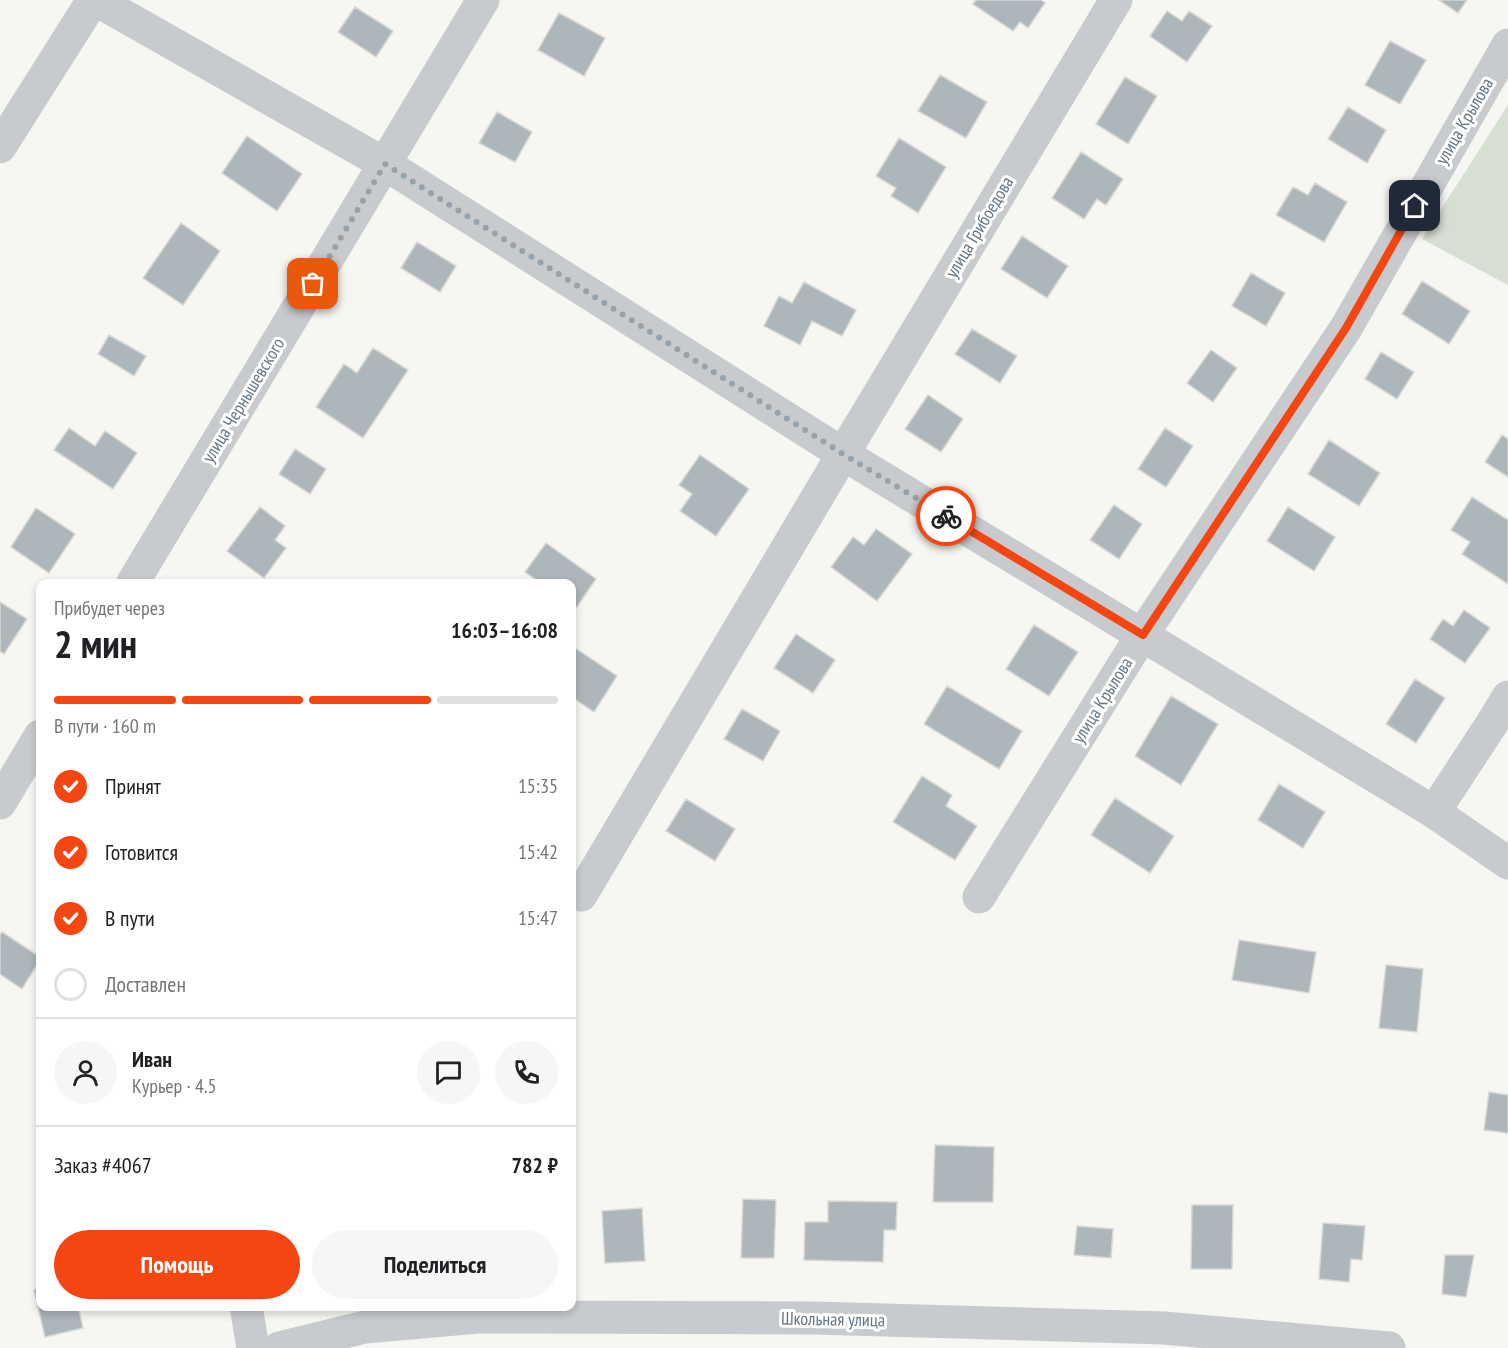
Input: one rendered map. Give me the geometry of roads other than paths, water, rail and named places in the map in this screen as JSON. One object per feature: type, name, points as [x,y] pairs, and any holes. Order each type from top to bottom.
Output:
[{"type":"street","points":[[0,147],[94,0],[385,164],[843,454],[1434,812],[1508,863]]},
{"type":"street","name":"улица Чернышевского","points":[[135,579],[483,0]]},
{"type":"street","name":"улица Грибоедова","points":[[581,895],[1116,0]]},
{"type":"street","name":"улица Крылова","points":[[979,897],[1143,635],[1346,328],[1508,45]]},
{"type":"street","points":[[1434,812],[1508,697]]},
{"type":"street","points":[[0,803],[36,743]]},
{"type":"street","points":[[247,1311],[253,1348]]},
{"type":"street","name":"Школьная улица","points":[[279,1348],[365,1328],[478,1317],[562,1317],[814,1318],[1164,1328],[1389,1348]]}]
